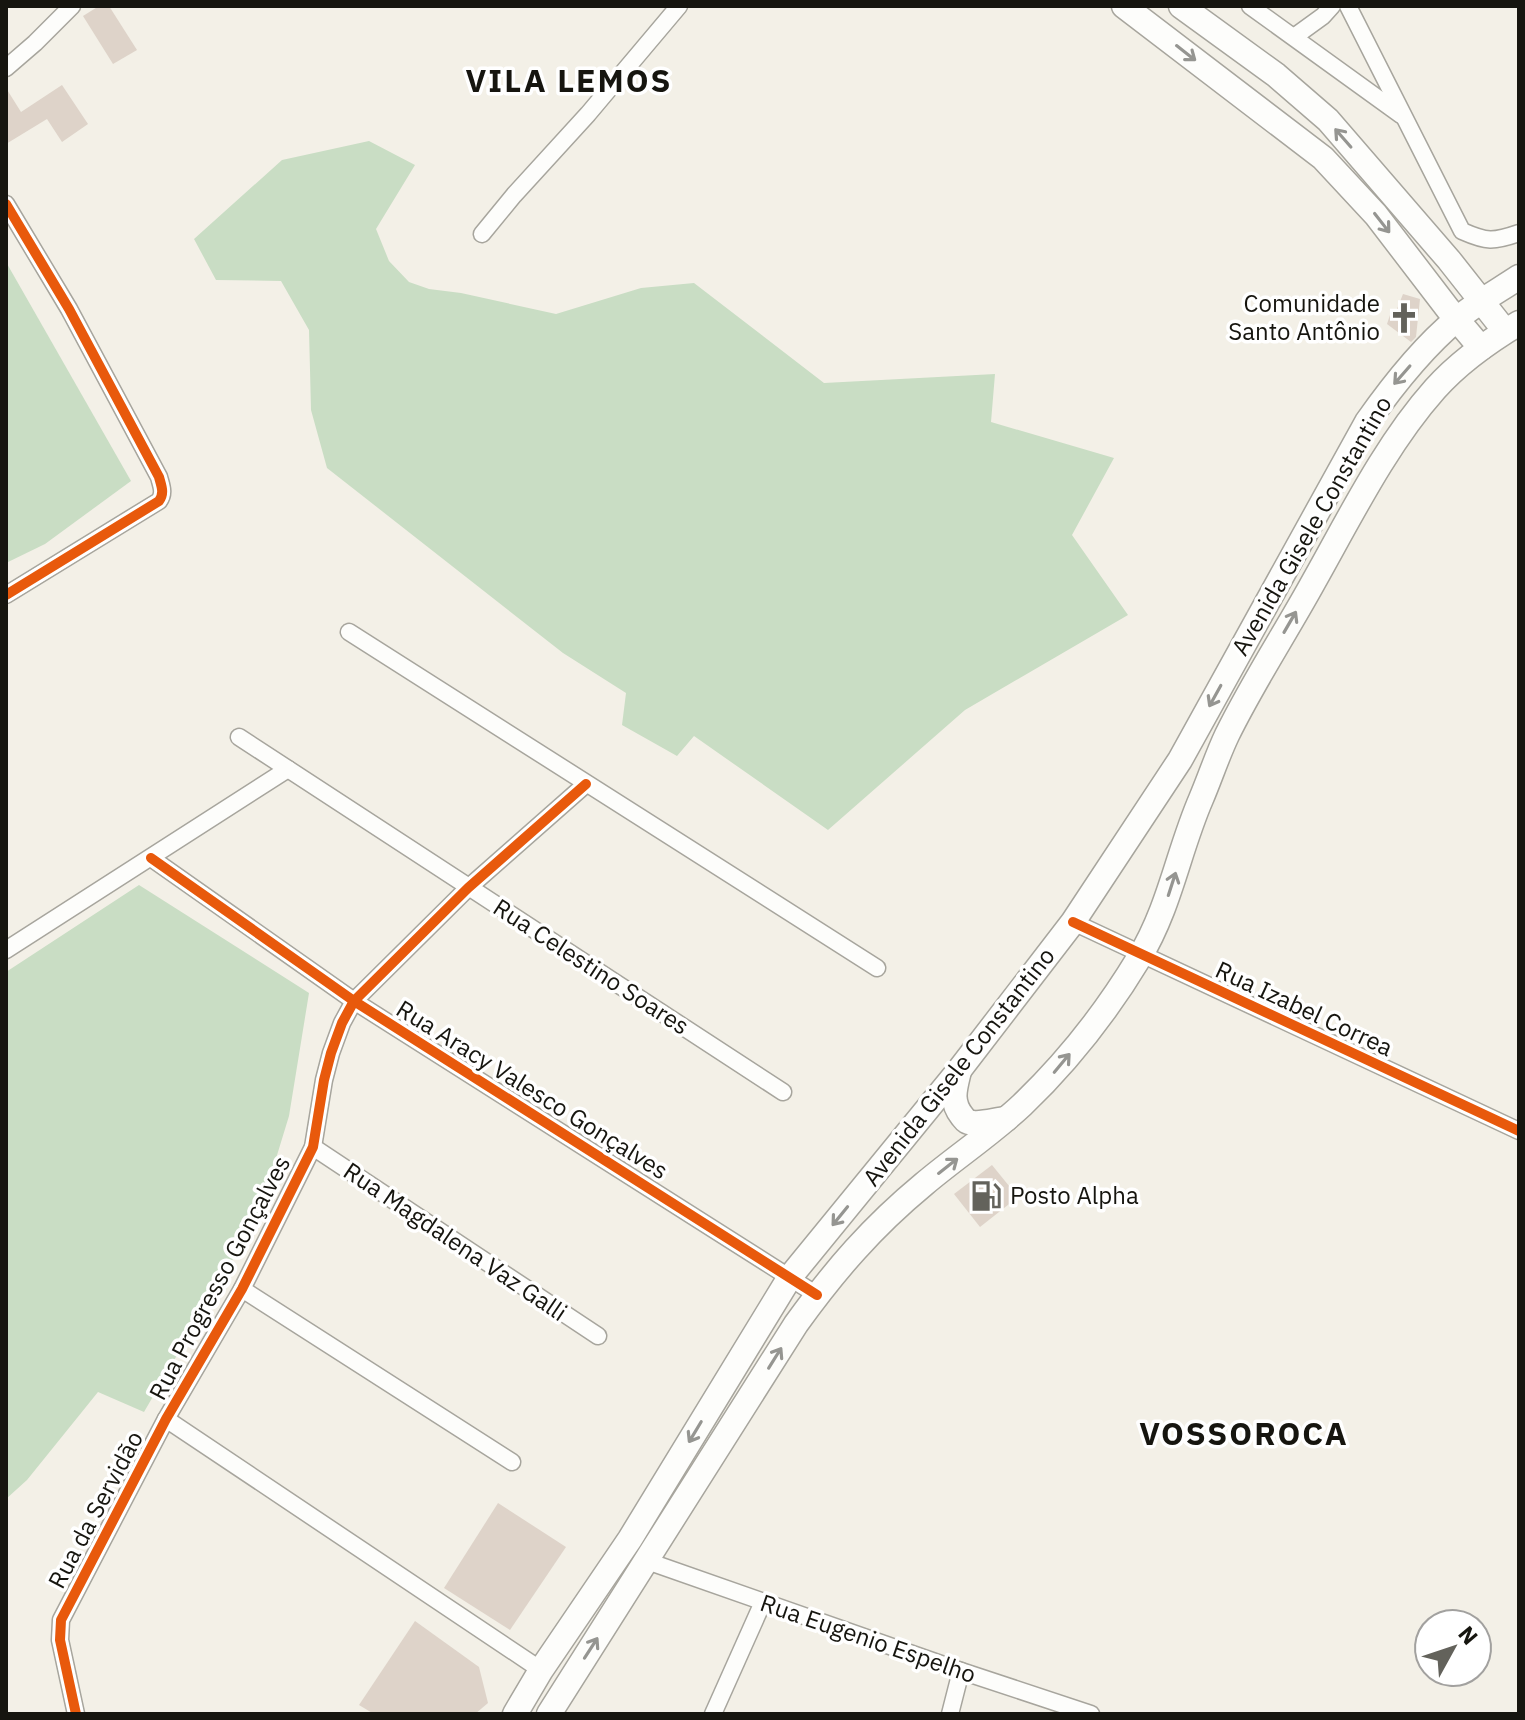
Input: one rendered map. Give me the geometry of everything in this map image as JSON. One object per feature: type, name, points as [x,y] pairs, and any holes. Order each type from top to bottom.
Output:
[{"type":"main road","points":[[1124,6],[1323,158],[1376,215],[1481,348]]},
{"type":"main road","points":[[1181,6],[1276,75],[1328,120],[1482,301],[1512,327]]},
{"type":"main road","points":[[1449,260],[1479,276],[1519,274]]},
{"type":"main road","name":"Avenida Gisele Constantino","points":[[515,1714],[541,1670],[630,1539],[790,1277],[960,1069],[1073,922],[1180,760],[1367,422],[1386,394],[1457,319],[1519,274]]},
{"type":"main road","name":"Avenida Gisele Constantino","points":[[556,1712],[647,1561],[796,1324],[828,1279],[866,1236],[923,1185],[1007,1119],[1059,1067],[1111,1002],[1160,919],[1198,805],[1227,735],[1335,542],[1403,428],[1437,387],[1481,348],[1512,327]]},
{"type":"main road","points":[[960,1069],[953,1097],[956,1109],[966,1121],[976,1123],[1007,1119]]},
{"type":"street","points":[[6,68],[72,6]]},
{"type":"street","points":[[482,234],[679,6]]},
{"type":"street","points":[[1250,6],[1405,118]]},
{"type":"street","points":[[1294,37],[1332,6]]},
{"type":"street","points":[[1348,6],[1462,231],[1480,239],[1498,240],[1519,233]]},
{"type":"street","points":[[6,204],[69,309],[159,477],[163,490],[159,501],[6,595]]},
{"type":"street","points":[[349,632],[877,968]]},
{"type":"street","name":"Rua Celestino Soares","points":[[239,737],[783,1092]]},
{"type":"street","points":[[6,950],[288,769]]},
{"type":"street","name":"Rua Progresso Gonçalves","points":[[541,1670],[166,1419],[242,1289],[313,1147],[331,1053],[354,1001],[468,888],[586,784]]},
{"type":"street","name":"Rua Aracy Valesco Gonçalves","points":[[151,858],[354,1001],[817,1295]]},
{"type":"street","name":"Rua Izabel Correa","points":[[1073,922],[1519,1131]]},
{"type":"street","name":"Rua Magdalena Vaz Galli","points":[[313,1147],[598,1336]]},
{"type":"street","points":[[242,1289],[512,1462]]},
{"type":"street","name":"Rua da Servidão","points":[[76,1714],[60,1640],[61,1620],[166,1419]]},
{"type":"street","name":"Rua Eugenio Espelho","points":[[647,1561],[1091,1714]]},
{"type":"street","points":[[713,1714],[763,1602]]},
{"type":"street","points":[[950,1714],[961,1671]]},
{"type":"green space","points":[[369,141],[415,165],[376,229],[389,261],[409,282],[429,289],[556,314],[641,288],[694,283],[824,383],[995,374],[991,422],[1114,458],[1072,535],[1128,615],[965,710],[828,830],[694,736],[677,756],[622,725],[626,693],[563,653],[327,468],[311,410],[309,330],[281,281],[216,280],[194,239],[282,160]]},
{"type":"green space","points":[[6,262],[131,481],[45,544],[6,563]]},
{"type":"green space","points":[[139,885],[309,993],[289,1116],[259,1214],[144,1412],[98,1392],[27,1480],[6,1499],[6,972]]},
{"type":"building","points":[[99,6],[109,6],[137,50],[113,64],[83,16]]},
{"type":"building","points":[[62,85],[88,124],[62,142],[47,119],[6,144],[6,88],[21,112]]},
{"type":"building","name":"Comunidade Santo Antônio","points":[[1403,294],[1420,299],[1416,337],[1411,342],[1387,324]]},
{"type":"building","name":"Posto Alpha","points":[[992,1165],[1018,1197],[980,1227],[954,1194]]},
{"type":"building","points":[[498,1503],[566,1547],[510,1630],[444,1588]]},
{"type":"building","points":[[415,1621],[479,1667],[488,1703],[475,1714],[374,1714],[359,1705]]},
{"type":"cycle path","points":[[6,204],[69,309],[159,477],[162,492],[159,501],[6,595]]},
{"type":"cycle path","points":[[76,1714],[60,1640],[61,1620],[166,1419],[242,1289],[313,1147],[331,1053],[354,1001],[468,888],[586,784]]},
{"type":"cycle path","points":[[151,858],[354,1001],[817,1295]]},
{"type":"cycle path","points":[[1073,922],[1519,1131]]},
{"type":"place","name":"Comunidade Santo Antônio","points":[[1404,318]]},
{"type":"place","name":"Posto Alpha","points":[[986,1196]]},
{"type":"district","name":"VILA LEMOS","points":[[569,81]]},
{"type":"district","name":"VOSSOROCA","points":[[1244,1434]]}]
